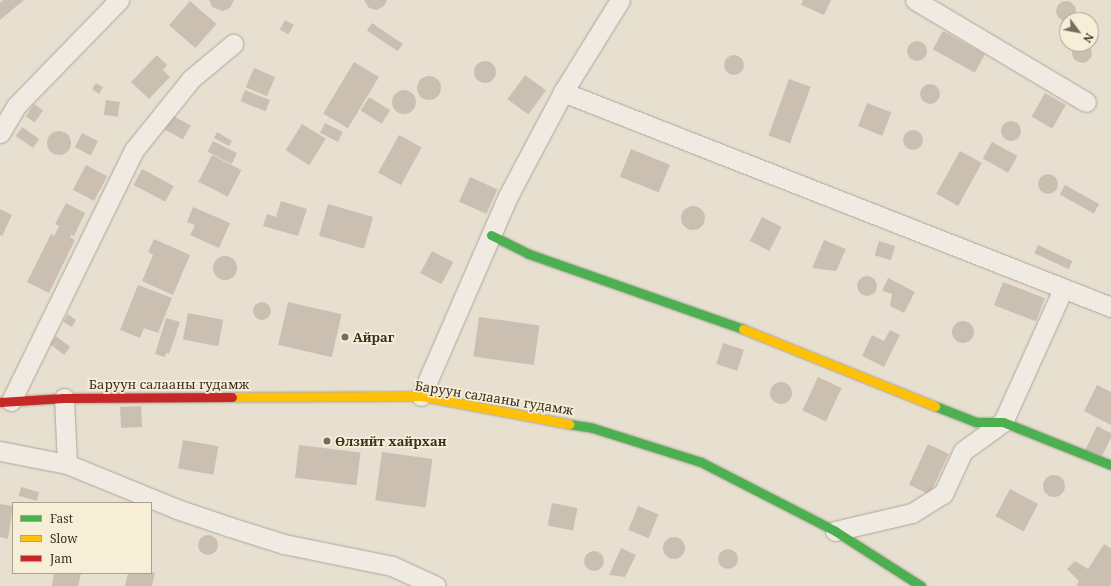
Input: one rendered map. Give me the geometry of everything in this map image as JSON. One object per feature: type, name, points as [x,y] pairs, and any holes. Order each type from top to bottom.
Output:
[{"type":"main road","points":[[491,235],[529,254],[737,327],[976,422],[1003,422],[1111,465]]},
{"type":"main road","name":"Баруун салааны гудамж","points":[[5,402],[64,398],[421,396],[593,428],[701,462],[834,531],[921,586]]},
{"type":"street","points":[[0,133],[16,106],[119,0]]},
{"type":"street","points":[[421,396],[508,196],[563,92],[620,0]]},
{"type":"street","points":[[915,0],[1086,102]]},
{"type":"street","points":[[5,402],[134,150],[190,79],[233,44]]},
{"type":"street","points":[[563,92],[1111,308]]},
{"type":"street","points":[[834,531],[912,513],[943,494],[963,451],[1003,422],[1063,289]]},
{"type":"street","points":[[64,398],[67,464]]},
{"type":"street","points":[[0,451],[67,464],[177,509],[222,524],[284,544],[392,566],[436,586]]},
{"type":"building","points":[[3,0],[24,0],[0,20],[0,3]]},
{"type":"building","points":[[209,0],[234,0],[230,8],[223,11],[212,7]]},
{"type":"building","points":[[364,0],[387,0],[384,6],[377,10],[369,8]]},
{"type":"building","points":[[803,0],[831,0],[824,15],[801,5]]},
{"type":"building","points":[[190,1],[216,24],[195,48],[169,25]]},
{"type":"building","points":[[1062,2],[1070,2],[1075,7],[1076,12],[1059,12],[1059,18],[1057,15],[1057,7]]},
{"type":"building","points":[[285,20],[294,25],[288,34],[280,30]]},
{"type":"building","points":[[372,23],[403,44],[398,51],[367,30]]},
{"type":"building","points":[[943,31],[985,54],[975,73],[933,49]]},
{"type":"building","points":[[917,41],[924,44],[927,51],[924,58],[917,61],[910,58],[907,51],[910,44]]},
{"type":"building","points":[[1072,52],[1092,52],[1089,60],[1082,63],[1075,60],[1072,53]]},
{"type":"building","points":[[157,55],[167,65],[163,70],[170,77],[149,99],[131,82]]},
{"type":"building","points":[[734,55],[741,58],[744,65],[741,72],[734,75],[727,72],[724,65],[727,58]]},
{"type":"building","points":[[485,61],[493,64],[496,72],[493,80],[485,83],[477,80],[474,72],[477,64]]},
{"type":"building","points":[[354,62],[379,77],[348,128],[323,113]]},
{"type":"building","points":[[254,68],[275,77],[267,96],[246,87]]},
{"type":"building","points":[[525,75],[546,90],[528,115],[507,99]]},
{"type":"building","points":[[429,76],[434,77],[440,83],[440,93],[434,99],[429,100],[424,99],[418,93],[417,88],[418,83],[424,77]]},
{"type":"building","points":[[789,79],[811,87],[790,143],[768,135]]},
{"type":"building","points":[[96,83],[103,87],[99,94],[92,89]]},
{"type":"building","points":[[930,84],[937,87],[940,94],[937,101],[930,104],[923,101],[920,94],[923,87]]},
{"type":"building","points":[[245,90],[270,100],[266,111],[241,101]]},
{"type":"building","points":[[404,90],[409,91],[415,97],[415,107],[409,113],[404,114],[399,113],[393,107],[392,102],[393,97],[399,91]]},
{"type":"building","points":[[1045,93],[1066,105],[1052,128],[1032,116]]},
{"type":"building","points":[[369,97],[390,110],[382,124],[361,111]]},
{"type":"building","points":[[106,100],[120,102],[118,117],[104,115]]},
{"type":"building","points":[[867,103],[891,112],[882,136],[858,126]]},
{"type":"building","points":[[34,104],[43,110],[35,123],[26,116]]},
{"type":"building","points":[[168,113],[191,126],[183,140],[160,127]]},
{"type":"building","points":[[1011,121],[1018,124],[1021,131],[1018,138],[1011,141],[1004,138],[1001,131],[1004,124]]},
{"type":"building","points":[[325,123],[343,132],[338,142],[320,133]]},
{"type":"building","points":[[302,124],[326,139],[309,165],[286,150]]},
{"type":"building","points":[[22,127],[39,139],[33,148],[16,136]]},
{"type":"building","points":[[913,130],[920,133],[923,140],[920,147],[913,150],[906,147],[903,140],[906,133]]},
{"type":"building","points":[[59,131],[64,132],[70,138],[70,148],[64,154],[59,155],[54,154],[48,148],[47,143],[48,138],[54,132]]},
{"type":"building","points":[[217,132],[232,141],[229,146],[214,138]]},
{"type":"building","points":[[82,133],[98,141],[91,155],[75,147]]},
{"type":"building","points":[[399,135],[422,148],[401,185],[378,173]]},
{"type":"building","points":[[213,141],[237,153],[232,164],[208,152]]},
{"type":"building","points":[[992,142],[1017,156],[1008,173],[983,159]]},
{"type":"building","points":[[631,149],[670,165],[659,193],[620,177]]},
{"type":"building","points":[[960,151],[982,163],[958,206],[936,194]]},
{"type":"building","points":[[212,155],[241,170],[228,197],[198,182]]},
{"type":"building","points":[[86,165],[107,176],[94,201],[73,190]]},
{"type":"building","points":[[142,169],[174,186],[165,202],[134,185]]},
{"type":"building","points":[[1048,174],[1055,177],[1058,184],[1055,191],[1048,194],[1041,191],[1038,184],[1041,177]]},
{"type":"building","points":[[470,177],[497,189],[486,214],[459,202]]},
{"type":"building","points":[[1065,185],[1099,204],[1094,214],[1060,195]]},
{"type":"building","points":[[281,201],[307,209],[298,236],[263,226],[267,214],[276,217]]},
{"type":"building","points":[[66,203],[85,213],[74,236],[71,235],[70,237],[75,240],[49,293],[27,282],[51,234],[54,236],[59,226],[55,224]]},
{"type":"building","points":[[328,204],[373,217],[364,249],[319,236]]},
{"type":"building","points":[[693,206],[698,207],[704,213],[704,223],[698,229],[693,230],[688,229],[682,223],[681,218],[682,213],[688,207]]},
{"type":"building","points":[[193,207],[230,223],[219,248],[190,235],[195,225],[187,222]]},
{"type":"building","points":[[0,209],[12,215],[2,236],[0,235]]},
{"type":"building","points":[[762,217],[782,227],[769,251],[750,241]]},
{"type":"building","points":[[154,239],[190,255],[173,295],[142,281],[153,255],[148,252]]},
{"type":"building","points":[[824,240],[846,249],[836,271],[812,268]]},
{"type":"building","points":[[879,241],[895,246],[891,260],[875,255]]},
{"type":"building","points":[[1038,245],[1072,261],[1069,269],[1034,253]]},
{"type":"building","points":[[432,251],[453,262],[441,284],[420,273]]},
{"type":"building","points":[[225,256],[234,259],[237,268],[234,277],[225,280],[216,277],[213,268],[216,259]]},
{"type":"building","points":[[867,276],[874,279],[877,286],[874,293],[867,296],[860,293],[857,286],[860,279]]},
{"type":"building","points":[[888,278],[915,292],[904,313],[890,306],[892,294],[882,291]]},
{"type":"building","points":[[1003,282],[1045,298],[1036,321],[994,305]]},
{"type":"building","points":[[138,285],[172,298],[158,333],[144,328],[140,338],[120,330]]},
{"type":"building","points":[[262,302],[268,305],[271,311],[268,317],[262,320],[256,317],[253,311],[256,305]]},
{"type":"building","points":[[288,302],[342,314],[332,357],[278,345]]},
{"type":"building","points":[[188,313],[223,320],[218,346],[183,340]]},
{"type":"building","points":[[68,314],[76,320],[72,327],[63,322]]},
{"type":"building","points":[[479,317],[539,325],[534,365],[473,357]]},
{"type":"building","points":[[166,318],[180,322],[169,354],[166,353],[165,357],[155,354]]},
{"type":"building","points":[[963,321],[971,324],[974,332],[971,340],[963,343],[955,340],[952,332],[955,324]]},
{"type":"building","points":[[890,330],[900,335],[884,367],[862,356],[872,335],[884,341]]},
{"type":"building","points":[[56,336],[70,347],[64,355],[50,344]]},
{"type":"building","points":[[723,343],[744,350],[737,371],[716,364]]},
{"type":"building","points":[[818,377],[842,388],[826,422],[802,411]]},
{"type":"building","points":[[781,382],[789,385],[792,393],[789,401],[781,404],[773,401],[770,393],[773,385]]},
{"type":"building","points":[[1097,385],[1111,392],[1111,425],[1084,411]]},
{"type":"building","points":[[141,406],[142,427],[121,428],[120,407]]},
{"type":"building","points":[[1097,426],[1111,433],[1111,438],[1101,458],[1085,450]]},
{"type":"building","points":[[183,440],[218,446],[213,475],[178,469]]},
{"type":"building","points":[[928,444],[949,454],[930,495],[909,485]]},
{"type":"building","points":[[299,445],[361,453],[357,485],[295,478]]},
{"type":"building","points":[[382,452],[433,459],[426,508],[375,501]]},
{"type":"building","points":[[1054,475],[1062,478],[1065,486],[1062,494],[1054,497],[1046,494],[1043,486],[1046,478]]},
{"type":"building","points":[[21,487],[39,492],[37,501],[19,496]]},
{"type":"building","points":[[1010,489],[1038,504],[1024,531],[995,516]]},
{"type":"building","points":[[552,503],[578,508],[573,531],[548,526]]},
{"type":"building","points":[[0,504],[12,506],[8,539],[0,537]]},
{"type":"building","points":[[638,506],[658,514],[649,538],[628,530]]},
{"type":"building","points":[[208,535],[215,538],[218,545],[215,552],[208,555],[201,552],[198,545],[201,538]]},
{"type":"building","points":[[674,537],[678,538],[684,544],[684,552],[678,558],[674,559],[670,558],[664,552],[663,548],[664,544],[670,538]]},
{"type":"building","points":[[1104,544],[1111,548],[1111,586],[1076,586],[1079,581],[1067,569],[1075,561],[1088,569]]},
{"type":"building","points":[[621,548],[636,555],[625,577],[609,575]]},
{"type":"building","points":[[728,549],[735,552],[738,559],[735,566],[728,569],[721,566],[718,559],[721,552]]},
{"type":"building","points":[[594,551],[601,554],[604,561],[601,568],[594,571],[587,568],[584,561],[587,554]]},
{"type":"building","points":[[155,573],[152,586],[125,586],[128,574]]},
{"type":"building","points":[[54,574],[81,574],[78,586],[52,586]]},
{"type":"traffic: fast","points":[[491,235],[529,254],[743,329]]},
{"type":"traffic: fast","points":[[935,406],[976,422],[1003,422],[1111,465]]},
{"type":"traffic: fast","points":[[569,424],[593,428],[701,462],[835,531],[921,586]]},
{"type":"traffic: slow","points":[[743,329],[935,406]]},
{"type":"traffic: slow","points":[[232,397],[421,396],[569,424]]},
{"type":"traffic: jam","points":[[0,402],[64,398],[232,397]]},
{"type":"place","name":"Айраг","points":[[345,337]]},
{"type":"place","name":"Өлзийт хайрхан","points":[[327,441]]}]
